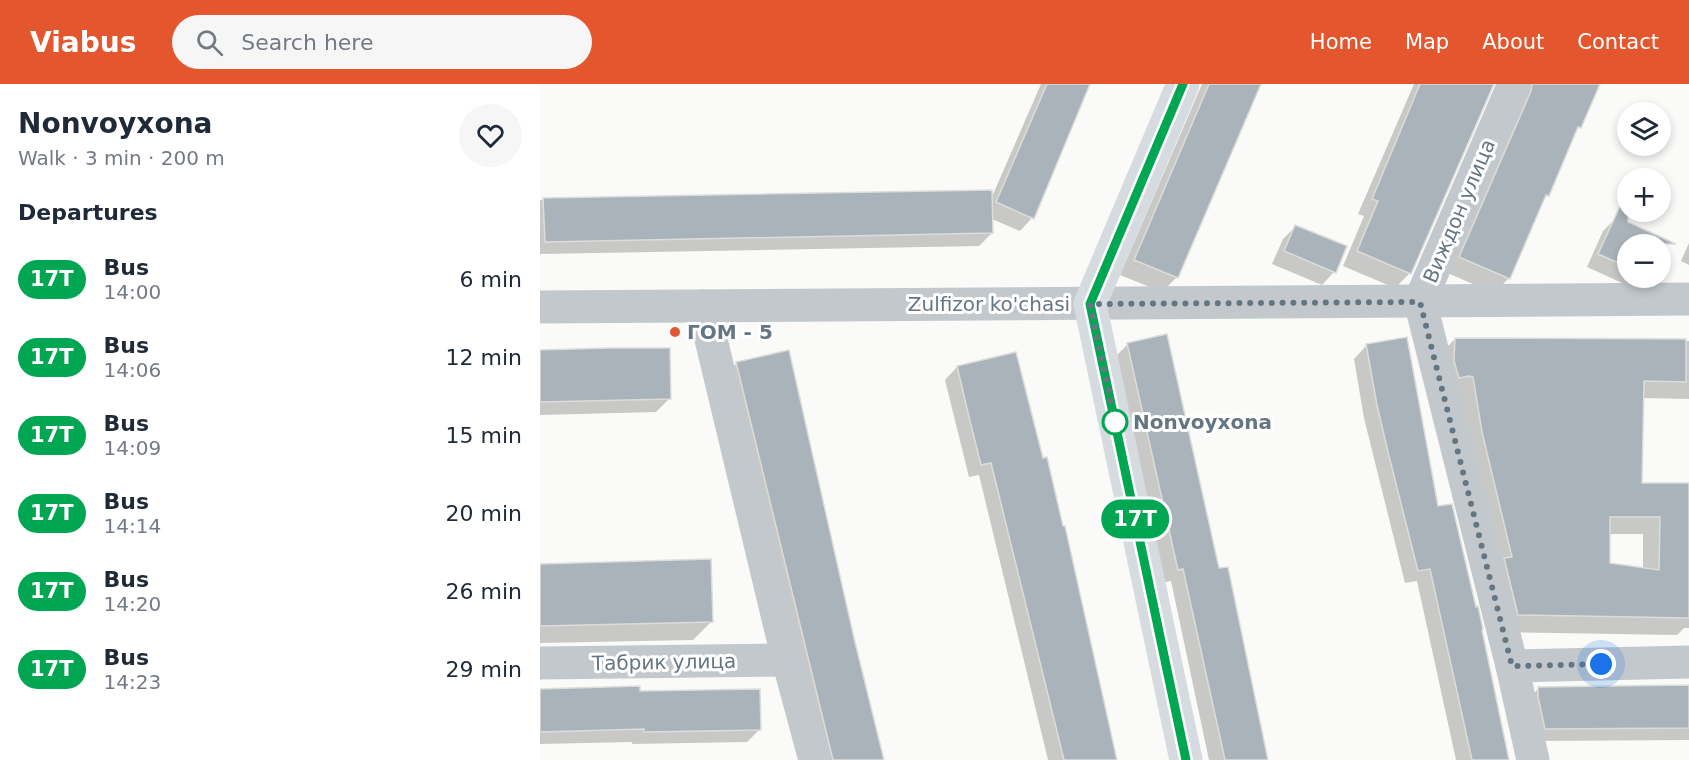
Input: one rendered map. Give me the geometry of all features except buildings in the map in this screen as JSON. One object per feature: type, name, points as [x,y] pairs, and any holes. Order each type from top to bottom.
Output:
[{"type":"street","points":[[1183,84],[1090,304],[1186,760]]},
{"type":"street","name":"Виждон улица","points":[[1514,84],[1420,302],[1512,666],[1533,760]]},
{"type":"street","name":"Zulfizor ko'chasi","points":[[540,307],[1689,299]]},
{"type":"street","points":[[703,306],[788,660],[815,760]]},
{"type":"street","name":"Табрик улица","points":[[540,663],[788,660]]},
{"type":"street","points":[[1512,666],[1689,662]]},
{"type":"bus line","name":"17T","points":[[1183,84],[1090,304],[1186,760]]},
{"type":"place","name":"ГОМ - 5","points":[[675,332]]},
{"type":"place","name":"Nonvoyxona","points":[[1115,422]]},
{"type":"route","points":[[1115,422],[1090,304],[1420,302],[1512,666],[1601,664]]}]
